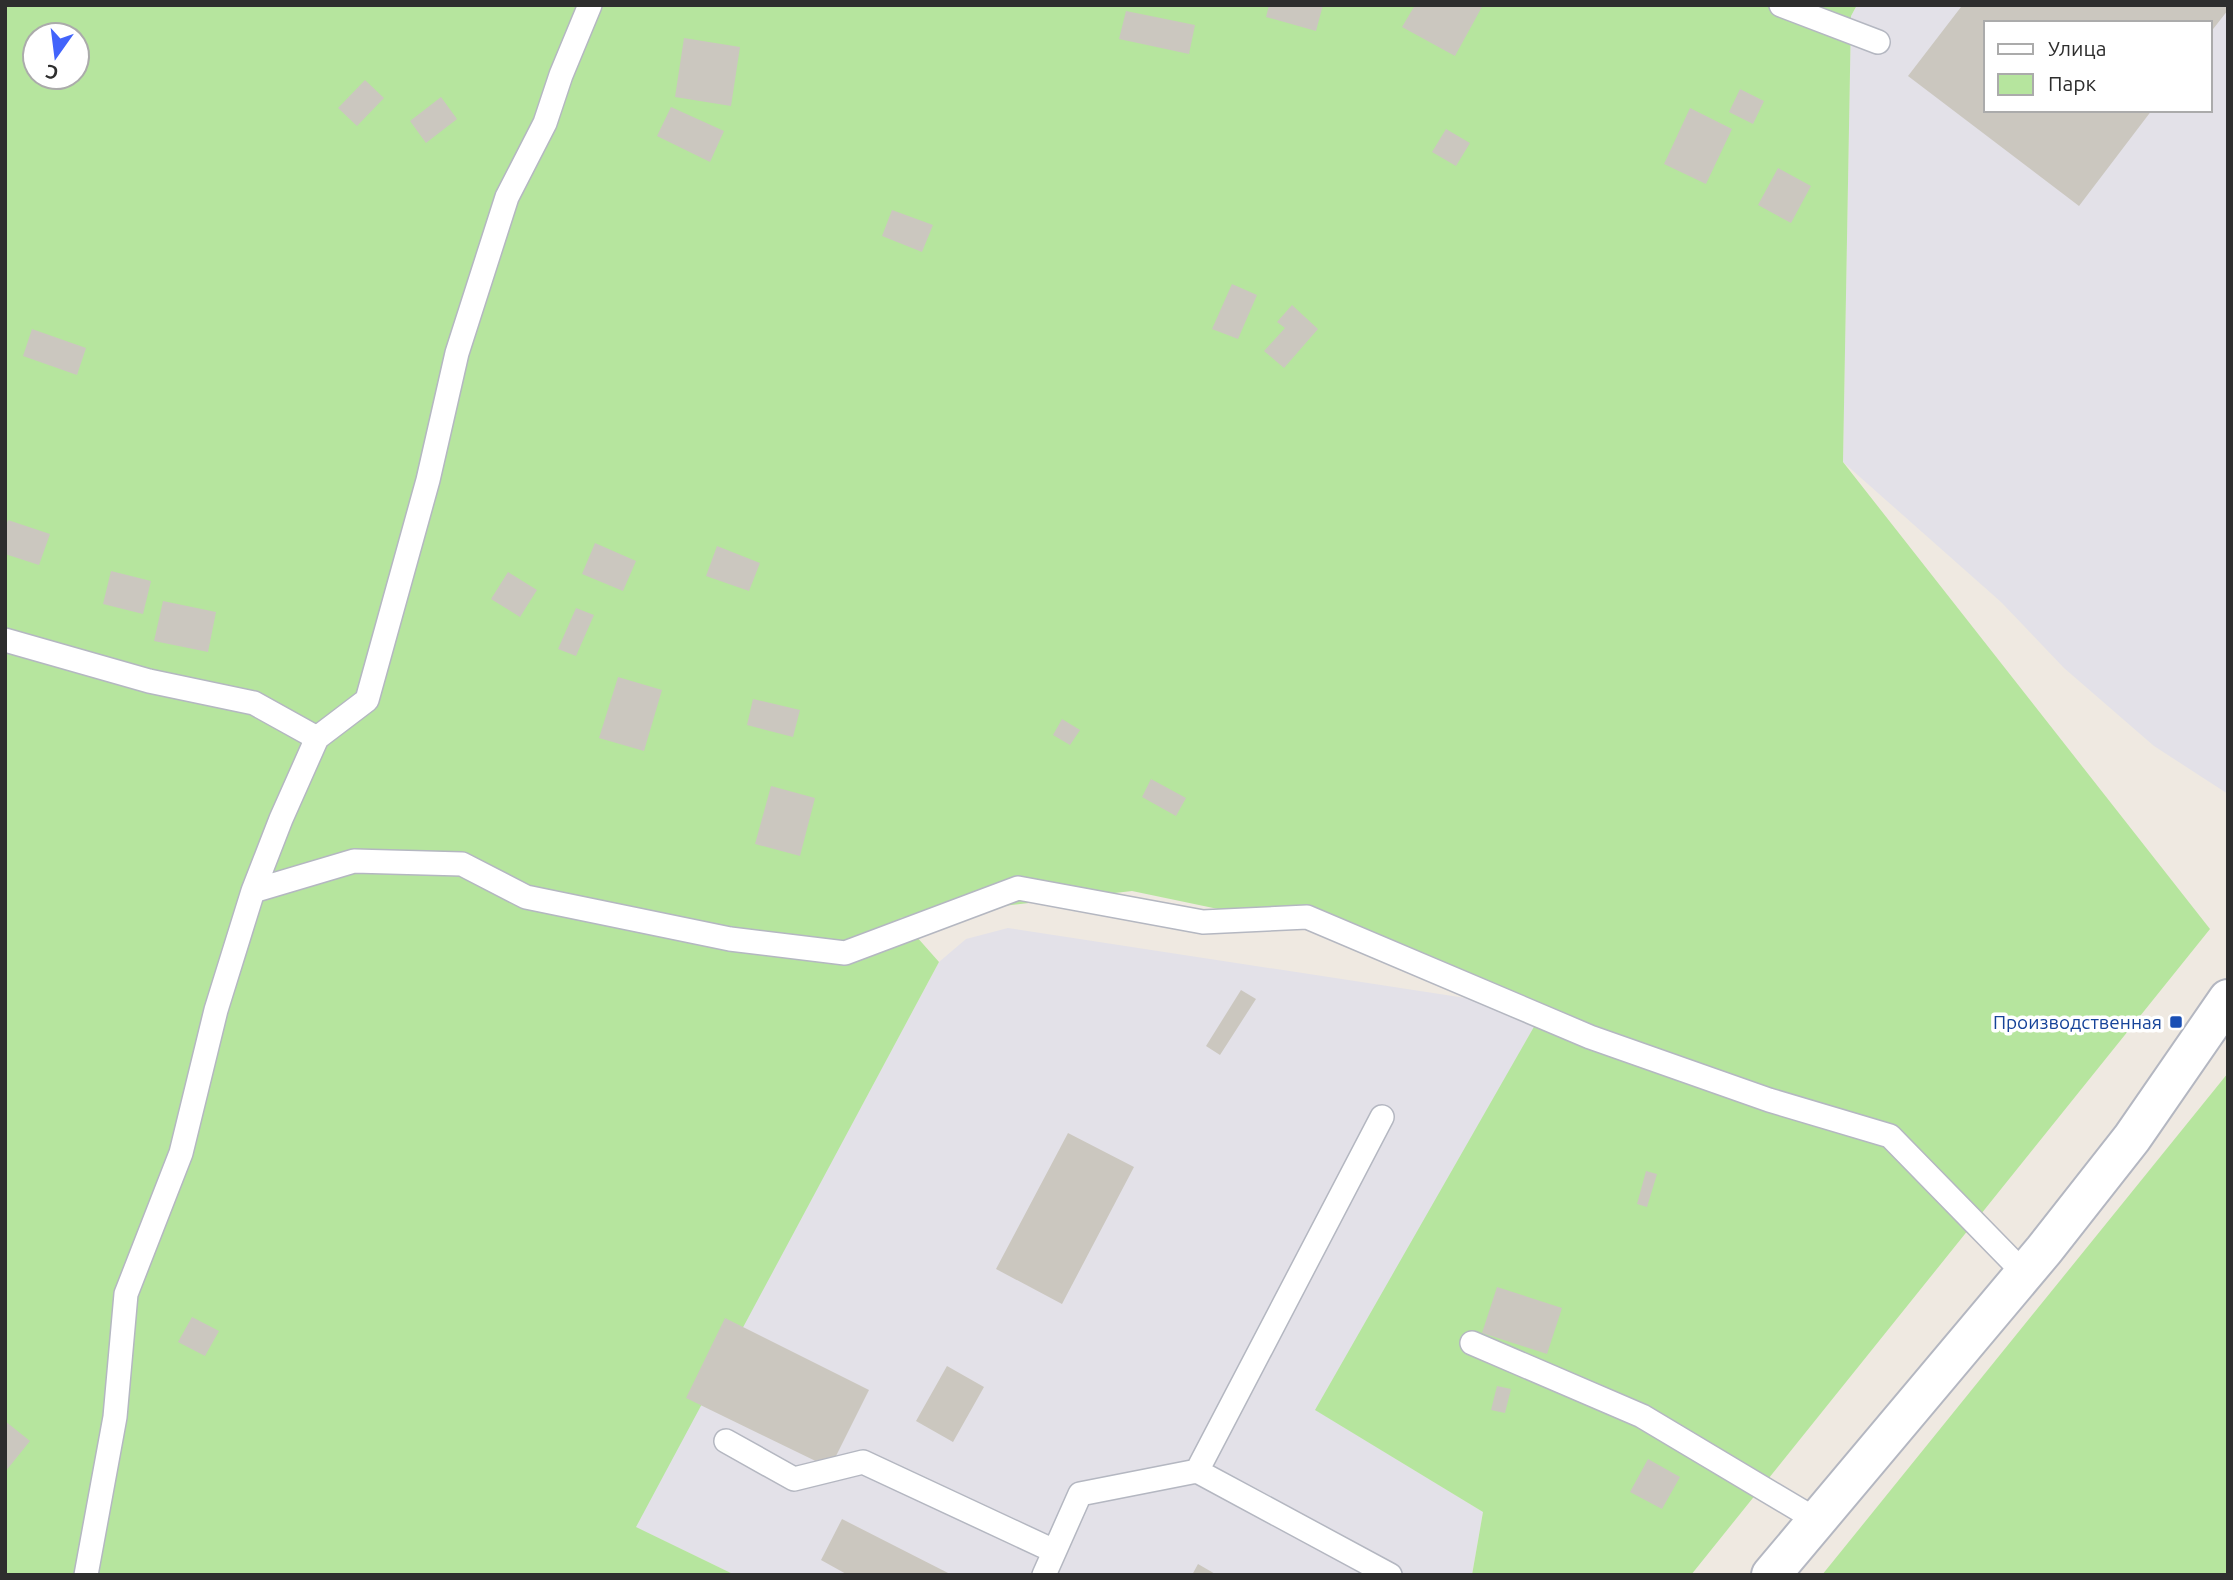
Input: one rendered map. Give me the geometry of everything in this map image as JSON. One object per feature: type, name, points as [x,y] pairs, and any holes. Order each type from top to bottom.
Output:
[{"type":"street","points":[[1771,1575],[2024,1273],[2132,1138],[2228,999]]},
{"type":"lane","points":[[86,1575],[115,1417],[126,1294],[181,1153],[216,1010],[253,891],[317,738],[367,700],[428,480],[457,353],[507,197],[545,123],[561,75],[590,5]]},
{"type":"lane","points":[[1780,5],[1878,42]]},
{"type":"lane","points":[[5,640],[149,681],[254,703],[317,738]]},
{"type":"lane","points":[[253,891],[354,861],[462,864],[526,897],[730,940],[845,953],[1018,888],[1203,922],[1307,917],[1590,1037],[1769,1100],[1890,1136],[2024,1273]]},
{"type":"lane","points":[[1197,1471],[1382,1117]]},
{"type":"lane","points":[[1472,1343],[1642,1416],[1818,1521]]},
{"type":"lane","points":[[726,1441],[794,1479],[863,1462],[1055,1551]]},
{"type":"lane","points":[[1044,1575],[1080,1494],[1197,1471],[1390,1575]]},
{"type":"shaded area","points":[[1857,5],[2228,5],[2228,794],[2154,746],[2064,668],[2001,602],[1843,462],[1851,16]]},
{"type":"shaded area","points":[[1008,928],[1544,1010],[1316,1410],[1483,1512],[1472,1575],[735,1575],[635,1527],[939,962],[966,939]]},
{"type":"green space","points":[[5,5],[1857,5],[1851,16],[1843,462],[2210,929],[1691,1575],[1472,1575],[1483,1512],[1315,1410],[1543,1011],[1352,937],[1132,891],[900,918],[939,962],[636,1527],[735,1575],[5,1575]]},
{"type":"green space","points":[[2228,1073],[2228,1575],[1822,1575]]},
{"type":"building","points":[[1269,5],[1323,5],[1316,31],[1266,17]]},
{"type":"building","points":[[1415,5],[1483,5],[1455,56],[1402,27]]},
{"type":"building","points":[[1958,5],[2228,5],[2228,10],[2212,30],[2212,21],[1984,21],[1984,112],[2150,112],[2079,206],[1908,76],[1961,7]]},
{"type":"building","points":[[1126,11],[1195,25],[1189,54],[1119,39]]},
{"type":"building","points":[[684,38],[740,47],[731,106],[675,97]]},
{"type":"building","points":[[365,80],[384,98],[357,126],[338,108]]},
{"type":"building","points":[[1740,89],[1764,101],[1753,124],[1729,112]]},
{"type":"building","points":[[441,97],[457,119],[426,143],[410,121]]},
{"type":"building","points":[[671,107],[724,131],[710,162],[657,136]]},
{"type":"building","points":[[1690,108],[1732,129],[1706,184],[1664,164]]},
{"type":"building","points":[[1446,129],[1470,143],[1456,166],[1432,152]]},
{"type":"building","points":[[1778,168],[1811,186],[1791,223],[1758,205]]},
{"type":"building","points":[[892,210],[933,225],[922,252],[882,236]]},
{"type":"building","points":[[1232,284],[1257,295],[1238,339],[1212,329]]},
{"type":"building","points":[[1292,305],[1318,329],[1284,368],[1264,351],[1285,328],[1277,322]]},
{"type":"building","points":[[32,329],[86,348],[77,375],[23,356]]},
{"type":"building","points":[[8,520],[50,534],[39,565],[5,554],[5,528]]},
{"type":"building","points":[[595,543],[636,561],[623,591],[582,574]]},
{"type":"building","points":[[717,546],[760,563],[749,591],[706,576]]},
{"type":"building","points":[[111,571],[151,581],[143,614],[103,604]]},
{"type":"building","points":[[508,572],[537,590],[520,617],[491,599]]},
{"type":"building","points":[[163,601],[216,612],[208,652],[154,641]]},
{"type":"building","points":[[576,608],[594,615],[576,656],[558,649]]},
{"type":"building","points":[[618,677],[662,690],[644,751],[599,738]]},
{"type":"building","points":[[753,699],[800,710],[793,737],[747,725]]},
{"type":"building","points":[[1062,719],[1080,730],[1070,745],[1053,735]]},
{"type":"building","points":[[1151,779],[1186,798],[1176,816],[1142,797]]},
{"type":"building","points":[[771,786],[815,798],[800,856],[755,844]]},
{"type":"building","points":[[1241,990],[1256,999],[1220,1055],[1206,1046]]},
{"type":"building","points":[[1068,1133],[1134,1167],[1062,1304],[996,1269]]},
{"type":"building","points":[[1646,1171],[1657,1174],[1647,1207],[1637,1204]]},
{"type":"building","points":[[1497,1287],[1562,1308],[1547,1354],[1482,1333]]},
{"type":"building","points":[[192,1317],[219,1331],[205,1356],[178,1342]]},
{"type":"building","points":[[725,1318],[869,1390],[830,1468],[686,1398]]},
{"type":"building","points":[[947,1366],[984,1387],[953,1442],[916,1421]]},
{"type":"building","points":[[1497,1386],[1511,1389],[1505,1413],[1491,1410]]},
{"type":"building","points":[[5,1421],[30,1441],[5,1472]]},
{"type":"building","points":[[1648,1459],[1680,1477],[1662,1509],[1630,1492]]},
{"type":"building","points":[[842,1519],[952,1575],[848,1575],[821,1560]]},
{"type":"building","points":[[1198,1564],[1217,1575],[1192,1575]]},
{"type":"place","name":"Производственная","points":[[2176,1022]]}]
